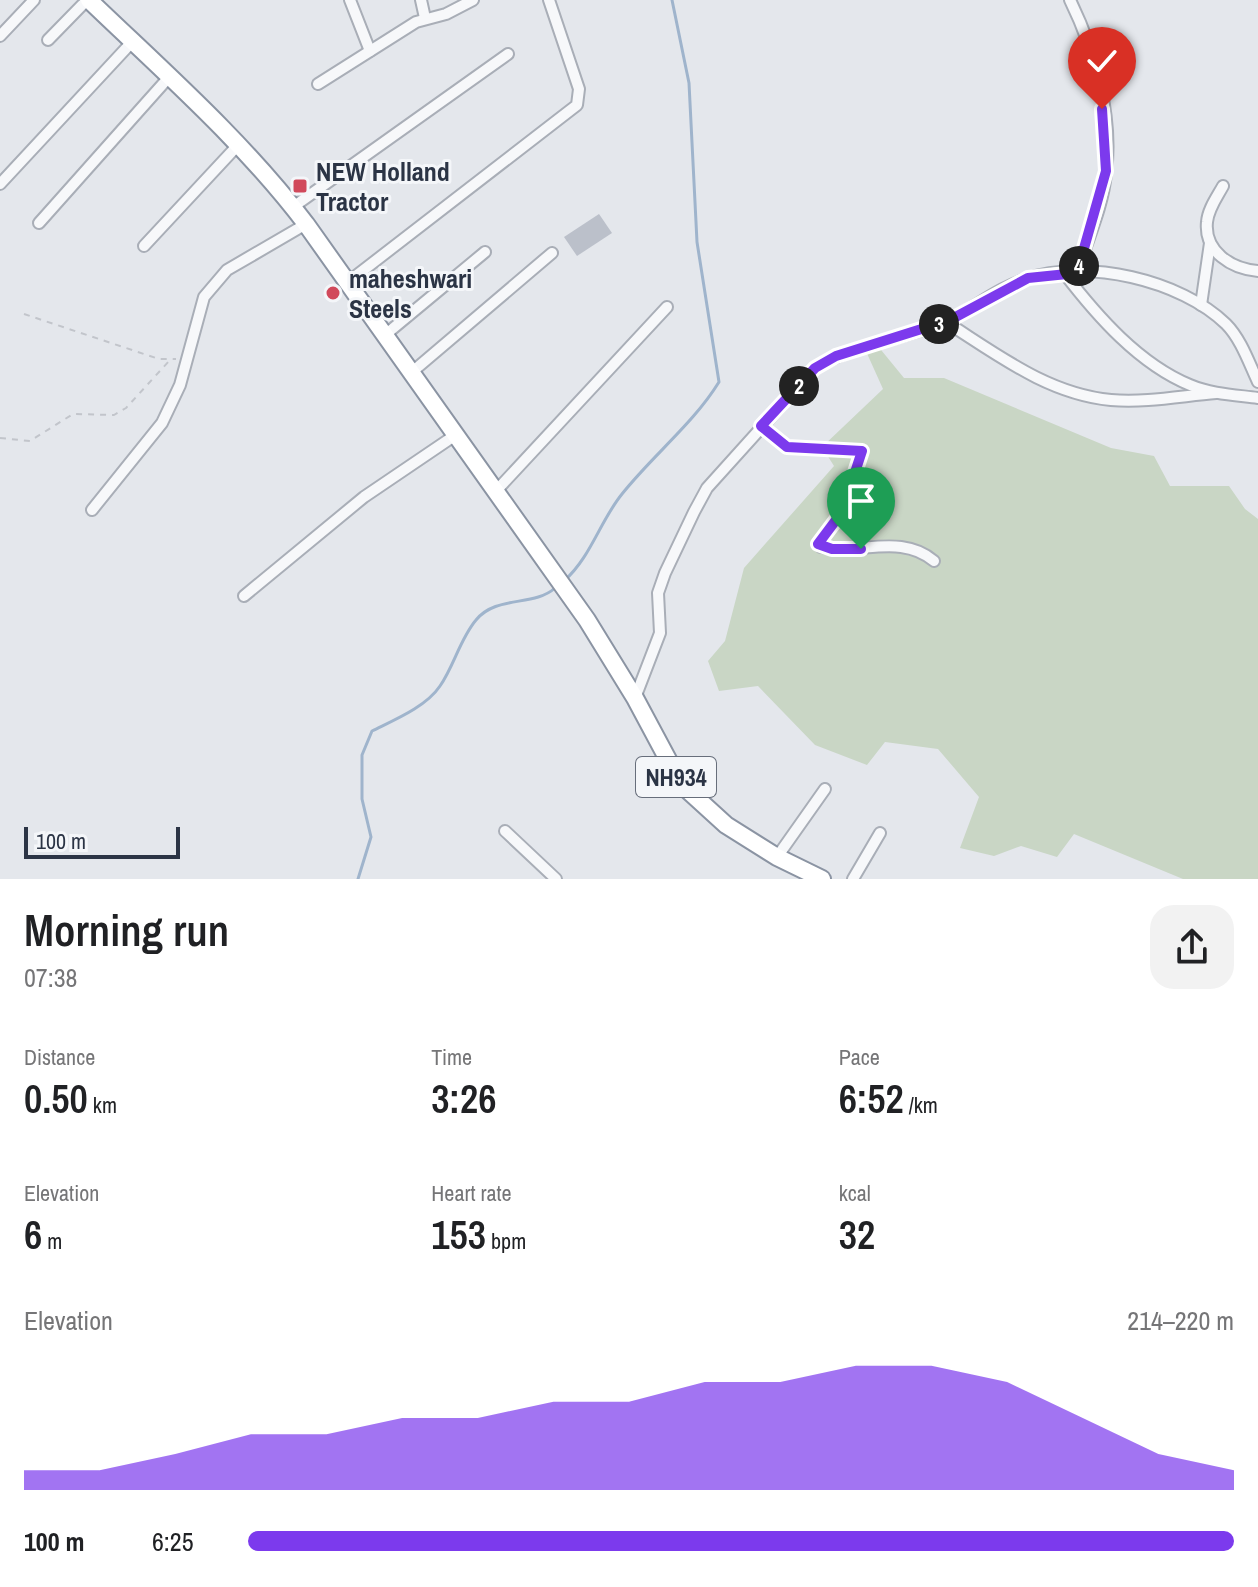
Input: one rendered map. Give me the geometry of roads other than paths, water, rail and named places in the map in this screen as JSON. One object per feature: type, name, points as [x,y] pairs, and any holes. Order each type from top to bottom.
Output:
[{"type":"highway","name":"NH934","points":[[88,0],[239,144],[306,224],[587,620],[635,698],[681,784],[726,825],[777,857],[822,879]]},
{"type":"street","points":[[0,36],[34,0]]},
{"type":"street","points":[[48,40],[88,0]]},
{"type":"street","points":[[350,0],[370,51]]},
{"type":"street","points":[[421,0],[425,18]]},
{"type":"street","points":[[318,84],[425,18],[446,14],[473,0]]},
{"type":"street","points":[[348,282],[577,105],[579,89],[549,0]]},
{"type":"street","points":[[1070,0],[1097,67],[1106,138],[1106,171],[1101,199],[1077,273]]},
{"type":"street","points":[[0,184],[132,42]]},
{"type":"street","points":[[293,207],[508,54]]},
{"type":"street","points":[[39,223],[170,76]]},
{"type":"street","points":[[144,246],[239,144]]},
{"type":"street","points":[[1201,305],[1210,243],[1206,224],[1223,186]]},
{"type":"street","points":[[92,510],[162,423],[180,385],[204,297],[227,270],[306,224]]},
{"type":"street","points":[[1210,243],[1224,260],[1237,267],[1258,271]]},
{"type":"street","points":[[385,335],[485,252]]},
{"type":"street","points":[[412,372],[552,253]]},
{"type":"street","points":[[1064,273],[1099,319],[1161,368],[1190,385],[1216,393],[1258,398]]},
{"type":"street","points":[[635,698],[660,633],[658,593],[707,488],[815,368],[836,356],[946,322],[1028,278],[1077,273],[1141,278],[1201,305],[1232,331],[1258,382]]},
{"type":"street","points":[[496,491],[667,307]]},
{"type":"street","points":[[946,322],[1058,389],[1113,400],[1216,393]]},
{"type":"street","points":[[761,426],[787,447],[862,451],[842,512],[820,539],[818,544],[821,547],[903,545],[921,550],[934,561]]},
{"type":"street","points":[[244,596],[364,497],[457,434]]},
{"type":"street","points":[[777,857],[825,789]]},
{"type":"street","points":[[505,831],[556,879]]},
{"type":"street","points":[[853,879],[880,833]]},
{"type":"waterway","points":[[564,581],[581,561],[622,494],[697,412],[719,382],[697,242],[689,83],[672,0]]},
{"type":"waterway","points":[[358,879],[371,837],[362,799],[362,755],[372,731],[409,712],[434,694],[470,627],[484,612],[504,604],[537,598],[555,588]]},
{"type":"place","name":"NEW Holland Tractor","points":[[300,186]]},
{"type":"place","name":"maheshwari Steels","points":[[333,293]]}]
